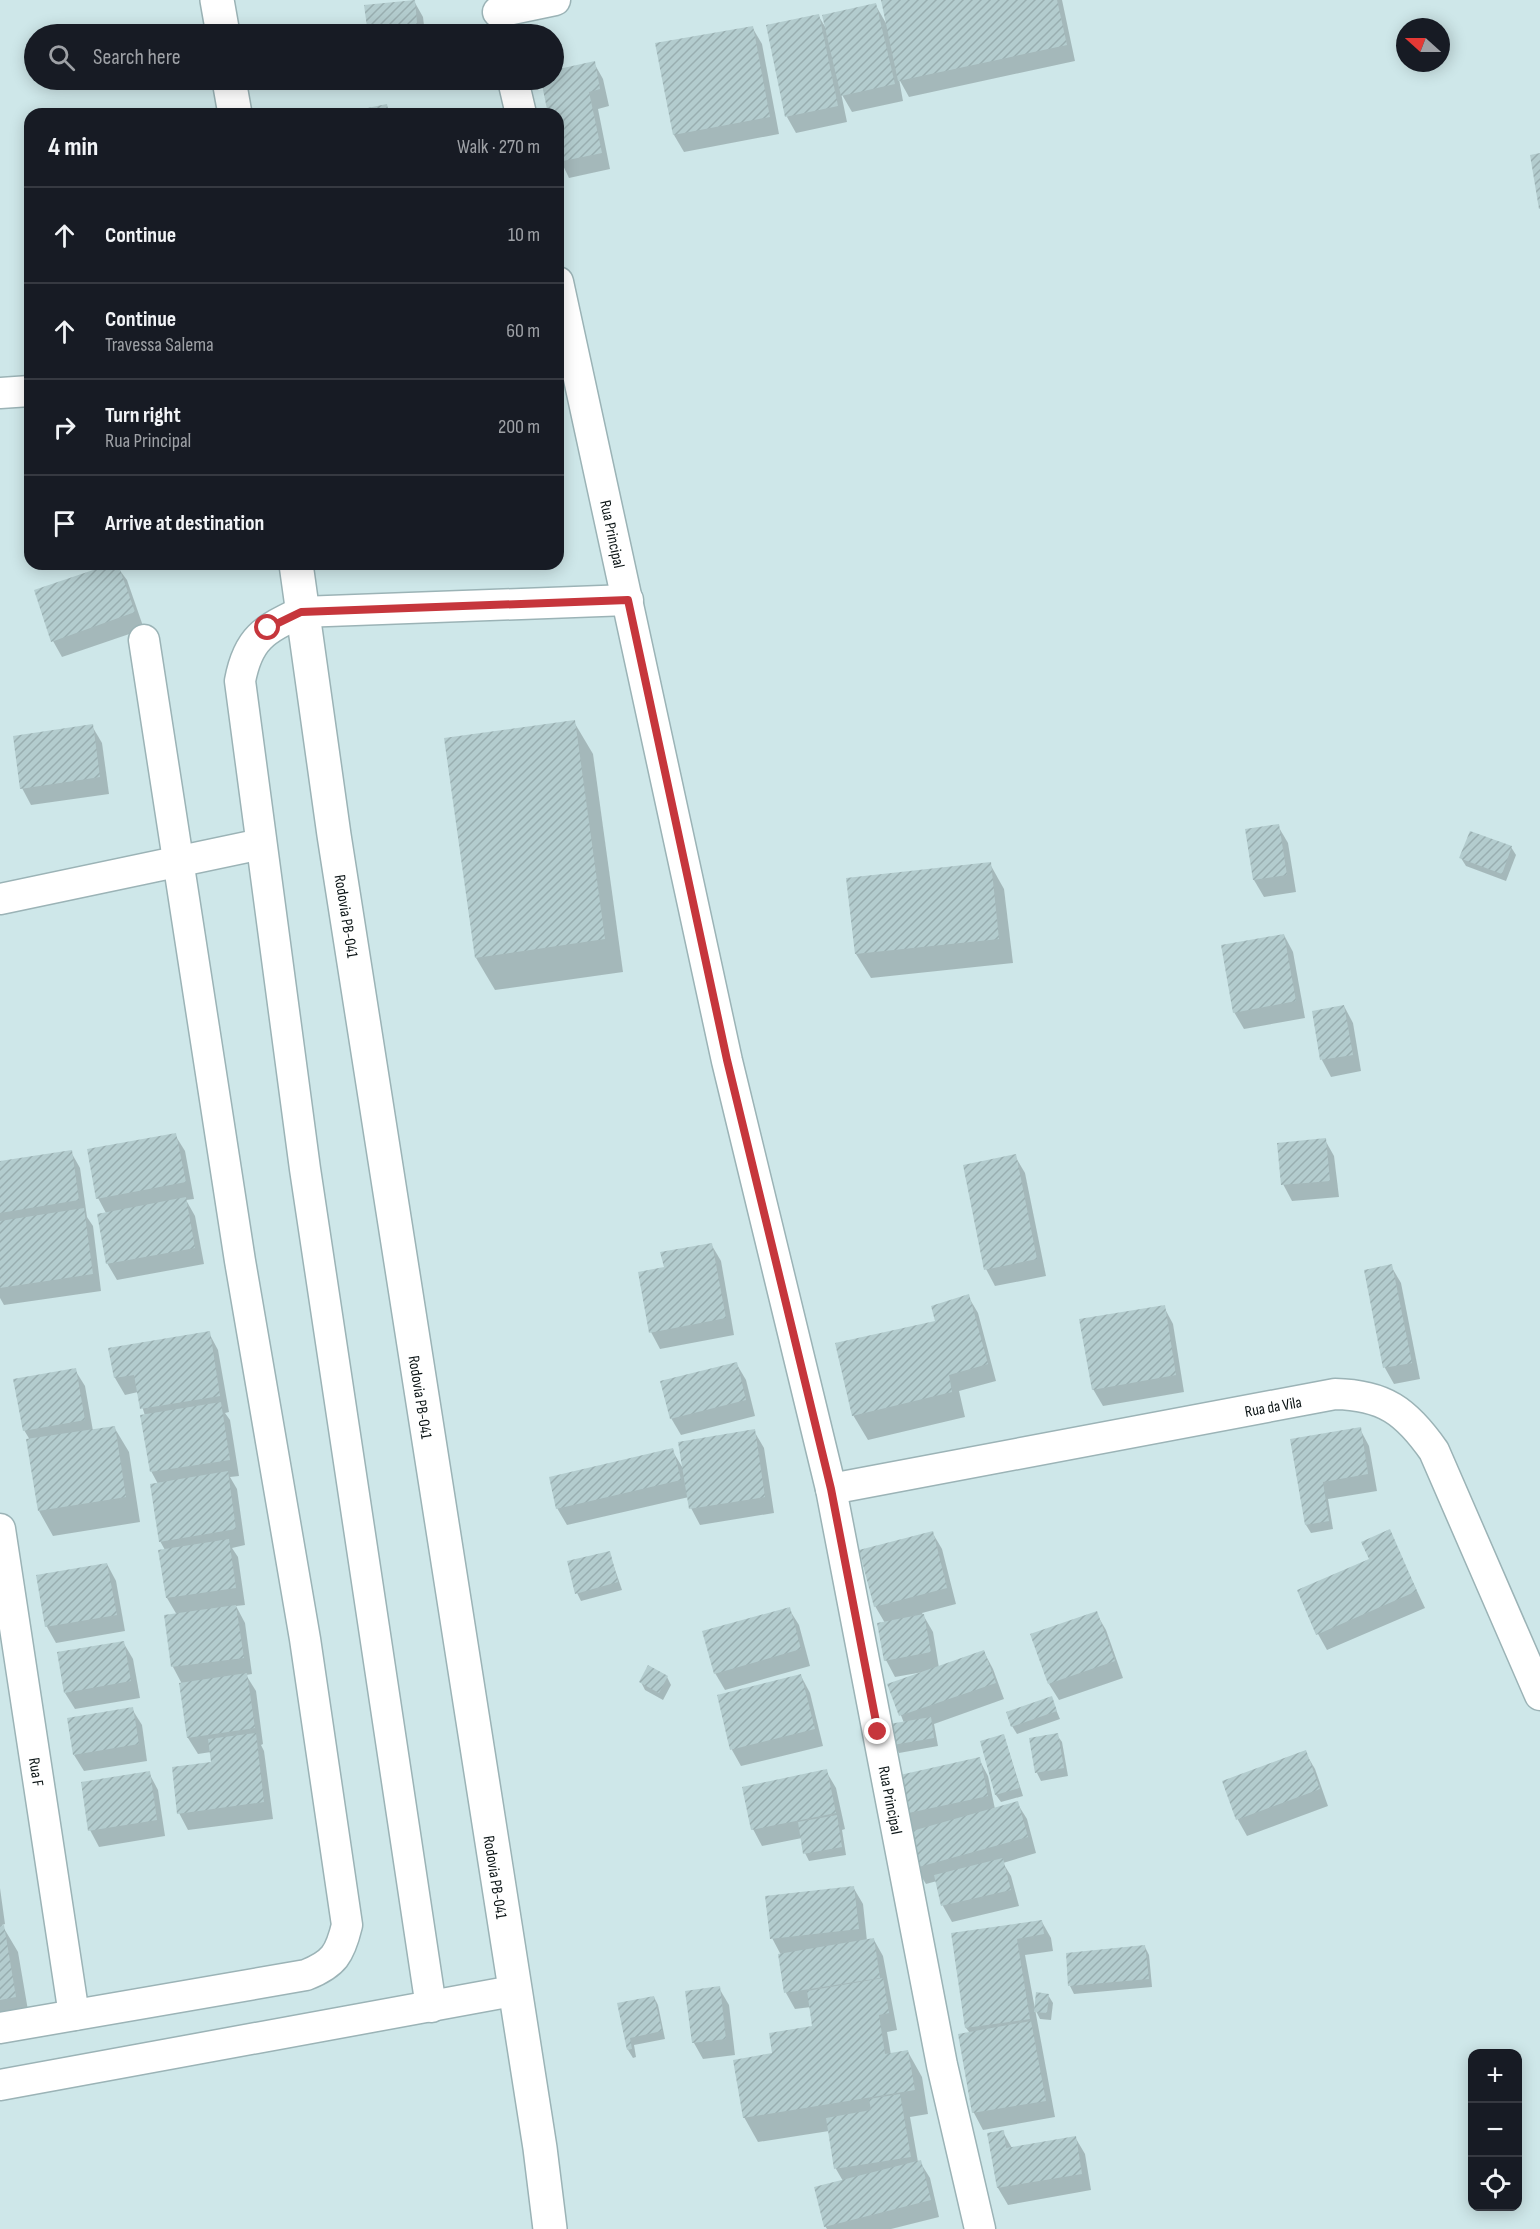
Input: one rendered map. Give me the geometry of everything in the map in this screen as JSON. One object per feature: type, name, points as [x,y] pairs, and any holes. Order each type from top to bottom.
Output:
[{"type":"main road","points":[[217,0],[221,24]]},
{"type":"main road","points":[[230,90],[233,108]]},
{"type":"main road","name":"Rodovia PB-041","points":[[297,570],[301,612],[513,1991],[540,2148],[550,2229]]},
{"type":"street","points":[[499,16],[555,0]]},
{"type":"street","points":[[515,90],[520,108]]},
{"type":"street","name":"Rua Principal","points":[[564,309],[727,1060],[831,1489],[942,2065],[980,2229]]},
{"type":"street","points":[[0,393],[24,391]]},
{"type":"street","points":[[432,2007],[304,1168],[240,681],[243,660],[252,642],[268,628],[301,612],[628,600]]},
{"type":"street","points":[[0,2028],[306,1975],[325,1968],[334,1959],[347,1925],[305,1638],[240,1261],[144,640]]},
{"type":"street","points":[[0,899],[261,844]]},
{"type":"street","name":"Rua da Vila","points":[[831,1489],[1335,1394],[1357,1395],[1378,1400],[1399,1410],[1416,1425],[1434,1451],[1540,1695]]},
{"type":"street","name":"Rua F","points":[[0,1529],[74,2015]]},
{"type":"street","points":[[0,2085],[513,1991]]},
{"type":"building","points":[[415,0],[417,24],[367,24],[364,5]]},
{"type":"building","points":[[881,0],[1057,0],[1067,45],[898,81]]},
{"type":"building","points":[[876,3],[895,84],[841,96],[822,15]]},
{"type":"building","points":[[819,14],[838,106],[785,117],[766,25]]},
{"type":"building","points":[[753,26],[770,117],[673,135],[655,43]]},
{"type":"building","points":[[595,61],[600,89],[589,92],[602,153],[564,161],[564,108],[547,108],[543,90],[564,90],[564,68]]},
{"type":"building","points":[[387,104],[388,108],[367,108]]},
{"type":"building","points":[[1540,153],[1540,209],[1539,209],[1530,155]]},
{"type":"building","points":[[93,570],[120,570],[135,612],[51,642],[34,590]]},
{"type":"building","points":[[575,720],[605,939],[475,958],[444,738]]},
{"type":"building","points":[[93,724],[100,777],[20,789],[13,736]]},
{"type":"building","points":[[1279,824],[1287,875],[1253,880],[1245,829]]},
{"type":"building","points":[[1470,831],[1512,846],[1502,874],[1459,858]]},
{"type":"building","points":[[991,862],[999,939],[855,954],[846,878]]},
{"type":"building","points":[[1284,934],[1296,1001],[1233,1013],[1221,945]]},
{"type":"building","points":[[1344,1005],[1353,1055],[1320,1060],[1312,1011]]},
{"type":"building","points":[[176,1133],[186,1182],[96,1199],[87,1149]]},
{"type":"building","points":[[1326,1138],[1330,1181],[1281,1185],[1277,1143]]},
{"type":"building","points":[[72,1150],[79,1200],[0,1213],[0,1161]]},
{"type":"building","points":[[1016,1154],[1037,1259],[984,1270],[963,1165]]},
{"type":"building","points":[[186,1197],[195,1248],[106,1264],[97,1214]]},
{"type":"building","points":[[84,1208],[93,1274],[0,1288],[0,1221]]},
{"type":"building","points":[[712,1243],[726,1318],[649,1333],[638,1272],[664,1267],[660,1252]]},
{"type":"building","points":[[1392,1264],[1412,1363],[1383,1368],[1364,1270]]},
{"type":"building","points":[[969,1294],[988,1364],[949,1375],[952,1392],[852,1416],[835,1343],[935,1321],[931,1306]]},
{"type":"building","points":[[1165,1305],[1176,1375],[1092,1390],[1079,1319]]},
{"type":"building","points":[[210,1331],[220,1396],[140,1409],[134,1375],[114,1378],[108,1348]]},
{"type":"building","points":[[737,1362],[746,1400],[670,1419],[660,1381]]},
{"type":"building","points":[[76,1368],[85,1420],[23,1431],[13,1379]]},
{"type":"building","points":[[221,1402],[230,1460],[150,1472],[140,1415]]},
{"type":"building","points":[[115,1426],[126,1497],[38,1511],[26,1439]]},
{"type":"building","points":[[1361,1427],[1368,1474],[1323,1482],[1329,1521],[1305,1525],[1290,1439]]},
{"type":"building","points":[[755,1429],[765,1497],[689,1509],[678,1442]]},
{"type":"building","points":[[673,1448],[681,1480],[556,1509],[549,1477]]},
{"type":"building","points":[[228,1471],[236,1529],[159,1542],[150,1484]]},
{"type":"building","points":[[1390,1529],[1417,1591],[1316,1635],[1297,1590],[1369,1559],[1361,1542]]},
{"type":"building","points":[[933,1531],[947,1588],[874,1607],[859,1550]]},
{"type":"building","points":[[229,1539],[236,1588],[166,1598],[158,1550]]},
{"type":"building","points":[[610,1551],[618,1582],[575,1594],[567,1561]]},
{"type":"building","points":[[107,1563],[117,1615],[45,1627],[36,1575]]},
{"type":"building","points":[[236,1605],[244,1658],[171,1667],[164,1615]]},
{"type":"building","points":[[790,1607],[801,1649],[714,1674],[702,1631]]},
{"type":"building","points":[[1097,1611],[1115,1661],[1048,1684],[1030,1634]]},
{"type":"building","points":[[924,1614],[931,1652],[884,1661],[877,1623]]},
{"type":"building","points":[[124,1641],[131,1681],[64,1693],[57,1652]]},
{"type":"building","points":[[984,1650],[996,1683],[899,1716],[887,1684]]},
{"type":"building","points":[[648,1665],[668,1676],[659,1693],[639,1682]]},
{"type":"building","points":[[247,1673],[255,1728],[187,1738],[179,1683]]},
{"type":"building","points":[[801,1674],[815,1729],[730,1750],[717,1695]]},
{"type":"building","points":[[1052,1696],[1057,1711],[1011,1727],[1006,1712]]},
{"type":"building","points":[[133,1707],[139,1744],[73,1755],[67,1718]]},
{"type":"building","points":[[931,1717],[934,1738],[893,1745],[889,1724]]},
{"type":"building","points":[[256,1733],[264,1802],[177,1814],[172,1767],[211,1762],[208,1739]]},
{"type":"building","points":[[1058,1733],[1064,1768],[1035,1773],[1029,1738]]},
{"type":"building","points":[[1004,1734],[1020,1788],[995,1795],[980,1741]]},
{"type":"building","points":[[1306,1750],[1320,1789],[1236,1820],[1222,1781]]},
{"type":"building","points":[[980,1757],[988,1796],[899,1815],[891,1777]]},
{"type":"building","points":[[827,1769],[836,1813],[751,1830],[742,1787]]},
{"type":"building","points":[[150,1771],[157,1820],[88,1831],[81,1782]]},
{"type":"building","points":[[1018,1801],[1028,1837],[915,1868],[905,1833]]},
{"type":"building","points":[[837,1815],[842,1847],[803,1854],[798,1822]]},
{"type":"building","points":[[1003,1858],[1011,1890],[941,1906],[934,1875]]},
{"type":"building","points":[[854,1886],[859,1929],[770,1939],[765,1896]]},
{"type":"building","points":[[1042,1920],[1044,1934],[1017,1939],[1030,2019],[965,2028],[951,1933]]},
{"type":"building","points":[[4,1925],[16,1997],[0,2000],[0,1926]]},
{"type":"building","points":[[874,1938],[880,1978],[784,1993],[778,1954]]},
{"type":"building","points":[[1145,1945],[1149,1979],[1068,1986],[1066,1953]]},
{"type":"building","points":[[883,1978],[889,2013],[879,2015],[885,2054],[908,2050],[915,2090],[743,2118],[733,2060],[772,2053],[769,2033],[812,2026],[807,1991]]},
{"type":"building","points":[[720,1986],[726,2039],[692,2043],[685,1991]]},
{"type":"building","points":[[1036,1992],[1049,1994],[1047,2013],[1034,2012]]},
{"type":"building","points":[[654,1996],[662,2031],[630,2038],[632,2049],[627,2050],[617,2003]]},
{"type":"building","points":[[1031,2021],[1046,2101],[972,2113],[958,2034]]},
{"type":"building","points":[[900,2094],[911,2157],[834,2169],[826,2118],[871,2110],[869,2099]]},
{"type":"building","points":[[1004,2130],[1006,2148],[1076,2136],[1082,2174],[997,2188],[987,2133]]},
{"type":"building","points":[[921,2160],[931,2200],[824,2227],[814,2187]]},
{"type":"route","points":[[268,628],[301,612],[628,600],[727,1060],[831,1489],[878,1732]]}]
